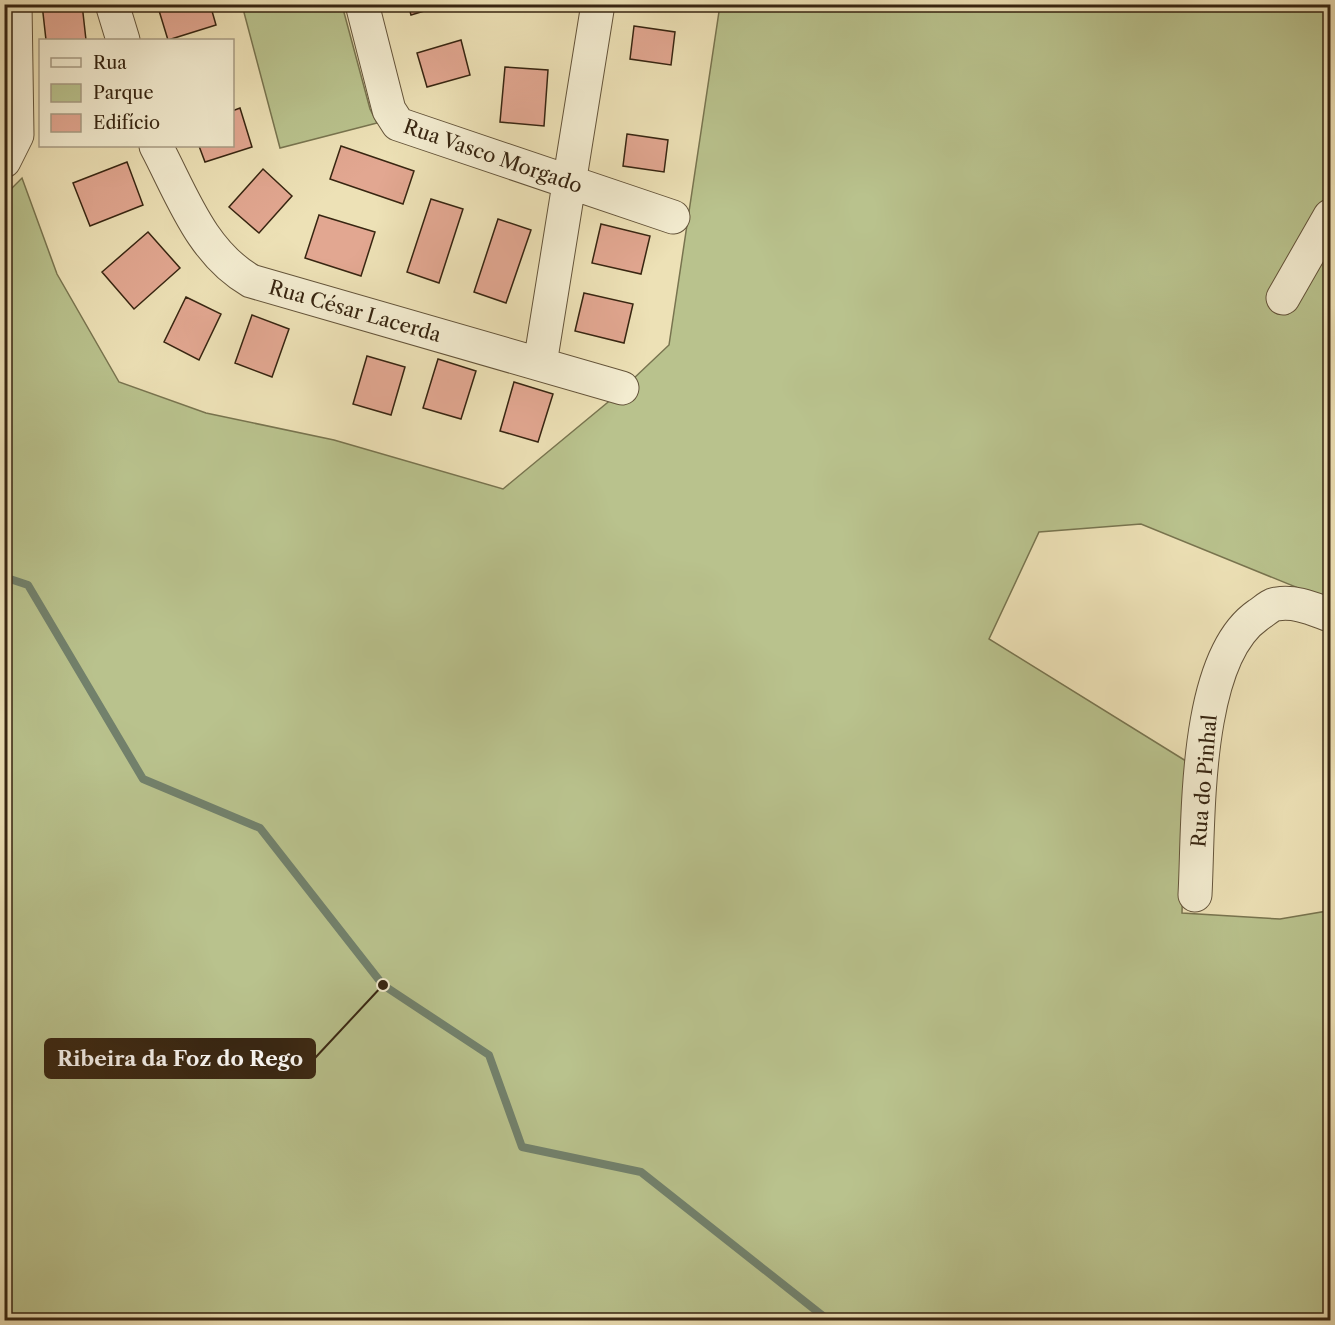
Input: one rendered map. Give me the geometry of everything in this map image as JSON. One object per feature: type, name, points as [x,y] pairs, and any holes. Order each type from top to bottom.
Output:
[{"type":"street","points":[[4,160],[18,135],[15,4]]},
{"type":"street","points":[[112,4],[123,39]]},
{"type":"street","name":"Rua Vasco Morgado","points":[[362,4],[394,121],[673,217]]},
{"type":"street","points":[[540,364],[598,4]]},
{"type":"street","name":"Rua César Lacerda","points":[[157,147],[210,247],[251,281],[622,387]]},
{"type":"street","points":[[1283,298],[1330,216]]},
{"type":"street","name":"Rua do Pinhal","points":[[1195,895],[1205,732],[1216,677],[1231,645],[1250,621],[1275,604],[1303,605],[1330,615]]},
{"type":"green space","points":[[242,5],[342,5],[370,109],[377,123],[280,148]]},
{"type":"green space","points":[[720,5],[1330,5],[1330,193],[1267,301],[1288,314],[1330,238],[1330,601],[1141,524],[1039,532],[989,639],[1186,761],[1182,913],[1280,919],[1327,911],[1330,902],[1330,1320],[5,1320],[4,196],[22,178],[57,274],[119,382],[206,413],[334,440],[503,489],[613,398],[669,345]]},
{"type":"building","points":[[42,4],[82,4],[86,39],[46,39]]},
{"type":"building","points":[[157,4],[210,4],[216,25],[168,39]]},
{"type":"building","points":[[408,4],[447,4],[411,15]]},
{"type":"building","points":[[634,26],[675,32],[671,65],[630,59]]},
{"type":"building","points":[[461,40],[470,75],[427,87],[417,53]]},
{"type":"building","points":[[505,67],[548,70],[544,126],[500,122]]},
{"type":"building","points":[[240,108],[252,147],[205,162],[199,147],[234,147],[234,110]]},
{"type":"building","points":[[627,134],[668,140],[664,172],[623,166]]},
{"type":"building","points":[[341,146],[414,171],[403,204],[330,179]]},
{"type":"building","points":[[127,162],[143,205],[90,226],[73,183]]},
{"type":"building","points":[[263,169],[292,196],[259,233],[229,207]]},
{"type":"building","points":[[431,199],[463,209],[439,283],[407,272]]},
{"type":"building","points":[[319,215],[375,232],[361,276],[305,258]]},
{"type":"building","points":[[498,219],[531,230],[506,303],[474,292]]},
{"type":"building","points":[[601,224],[650,236],[641,274],[592,263]]},
{"type":"building","points":[[148,232],[180,268],[134,309],[102,272]]},
{"type":"building","points":[[584,293],[633,304],[624,343],[575,331]]},
{"type":"building","points":[[186,297],[221,314],[199,360],[164,342]]},
{"type":"building","points":[[252,315],[289,329],[272,377],[235,363]]},
{"type":"building","points":[[367,356],[405,367],[391,415],[353,404]]},
{"type":"building","points":[[438,359],[476,371],[461,419],[423,408]]},
{"type":"building","points":[[514,382],[553,394],[538,442],[500,431]]},
{"type":"waterway","points":[[4,577],[28,585],[143,779],[260,828],[383,985],[489,1055],[522,1147],[641,1172],[828,1320]]},
{"type":"place","name":"Ribeira da Foz do Rego","points":[[383,985]]}]
